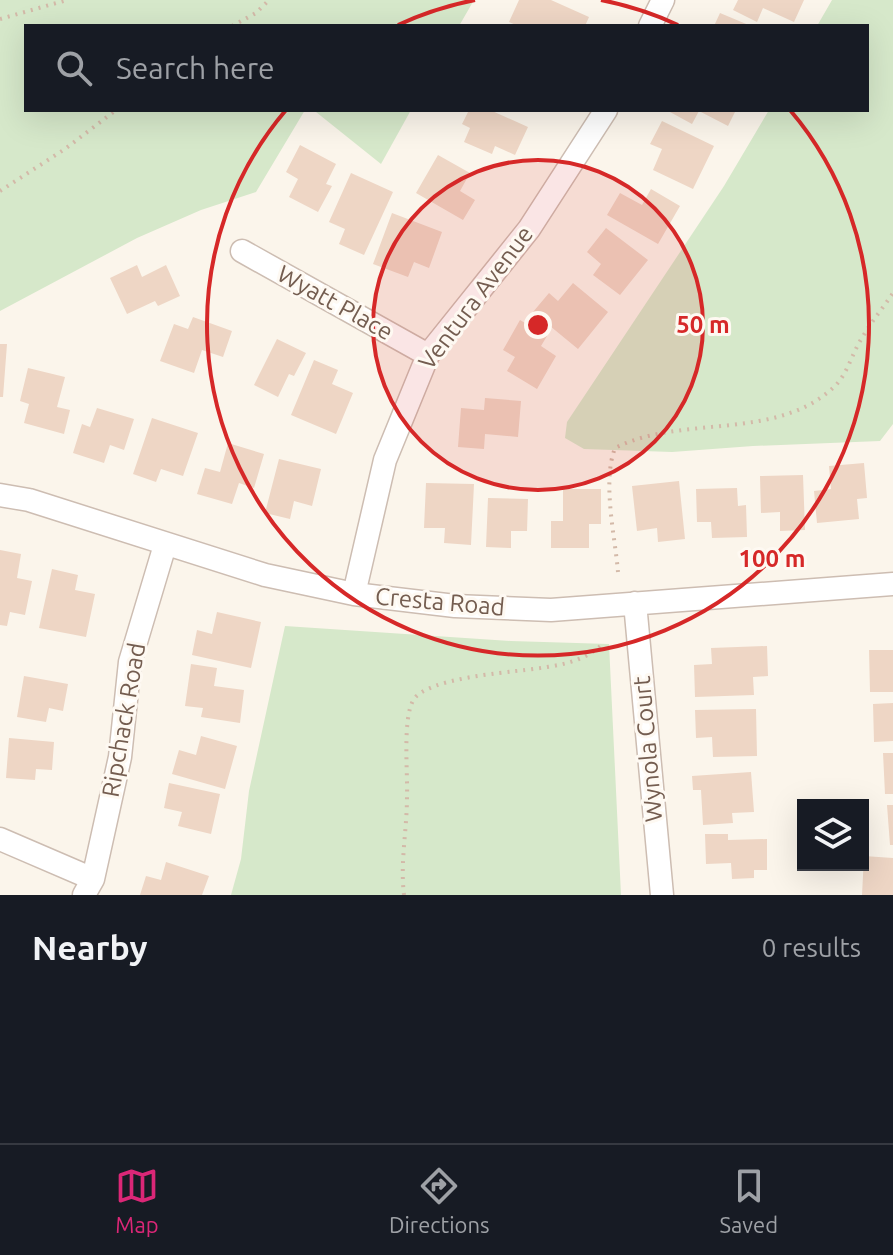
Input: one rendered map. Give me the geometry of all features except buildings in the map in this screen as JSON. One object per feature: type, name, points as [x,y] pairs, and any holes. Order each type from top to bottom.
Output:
[{"type":"street","points":[[651,24],[663,0]]},
{"type":"street","name":"Ventura Avenue","points":[[354,594],[385,460],[428,355],[529,229],[605,112]]},
{"type":"street","name":"Wyatt Place","points":[[242,251],[428,355]]},
{"type":"street","name":"Cresta Road","points":[[0,495],[29,500],[265,575],[354,594],[455,606],[551,610],[893,584]]},
{"type":"street","name":"Ripchack Road","points":[[88,887],[120,757],[130,662],[165,545]]},
{"type":"street","name":"Wynola Court","points":[[635,603],[662,895]]},
{"type":"street","points":[[0,839],[88,887]]},
{"type":"path","points":[[0,19],[67,0]]},
{"type":"path","points":[[236,24],[256,13],[269,0]]},
{"type":"path","points":[[0,191],[65,149],[113,112]]},
{"type":"path","points":[[618,572],[610,493],[610,460],[615,448],[627,442],[669,433],[777,418],[810,404],[836,385],[853,359],[860,340],[893,293]]},
{"type":"path","points":[[404,895],[400,873],[406,826],[407,727],[413,700],[428,687],[559,666],[592,654],[604,643]]},
{"type":"green space","points":[[0,0],[474,0],[460,24],[24,24],[24,112],[304,112],[256,192],[201,210],[137,238],[0,311]]},
{"type":"green space","points":[[832,0],[893,0],[893,424],[880,441],[672,452],[584,449],[565,438],[567,422],[724,186],[768,112],[869,112],[869,24],[818,24]]},
{"type":"green space","points":[[316,112],[410,112],[381,164]]},
{"type":"green space","points":[[285,626],[511,641],[609,644],[621,895],[231,895],[241,859],[249,791]]}]
